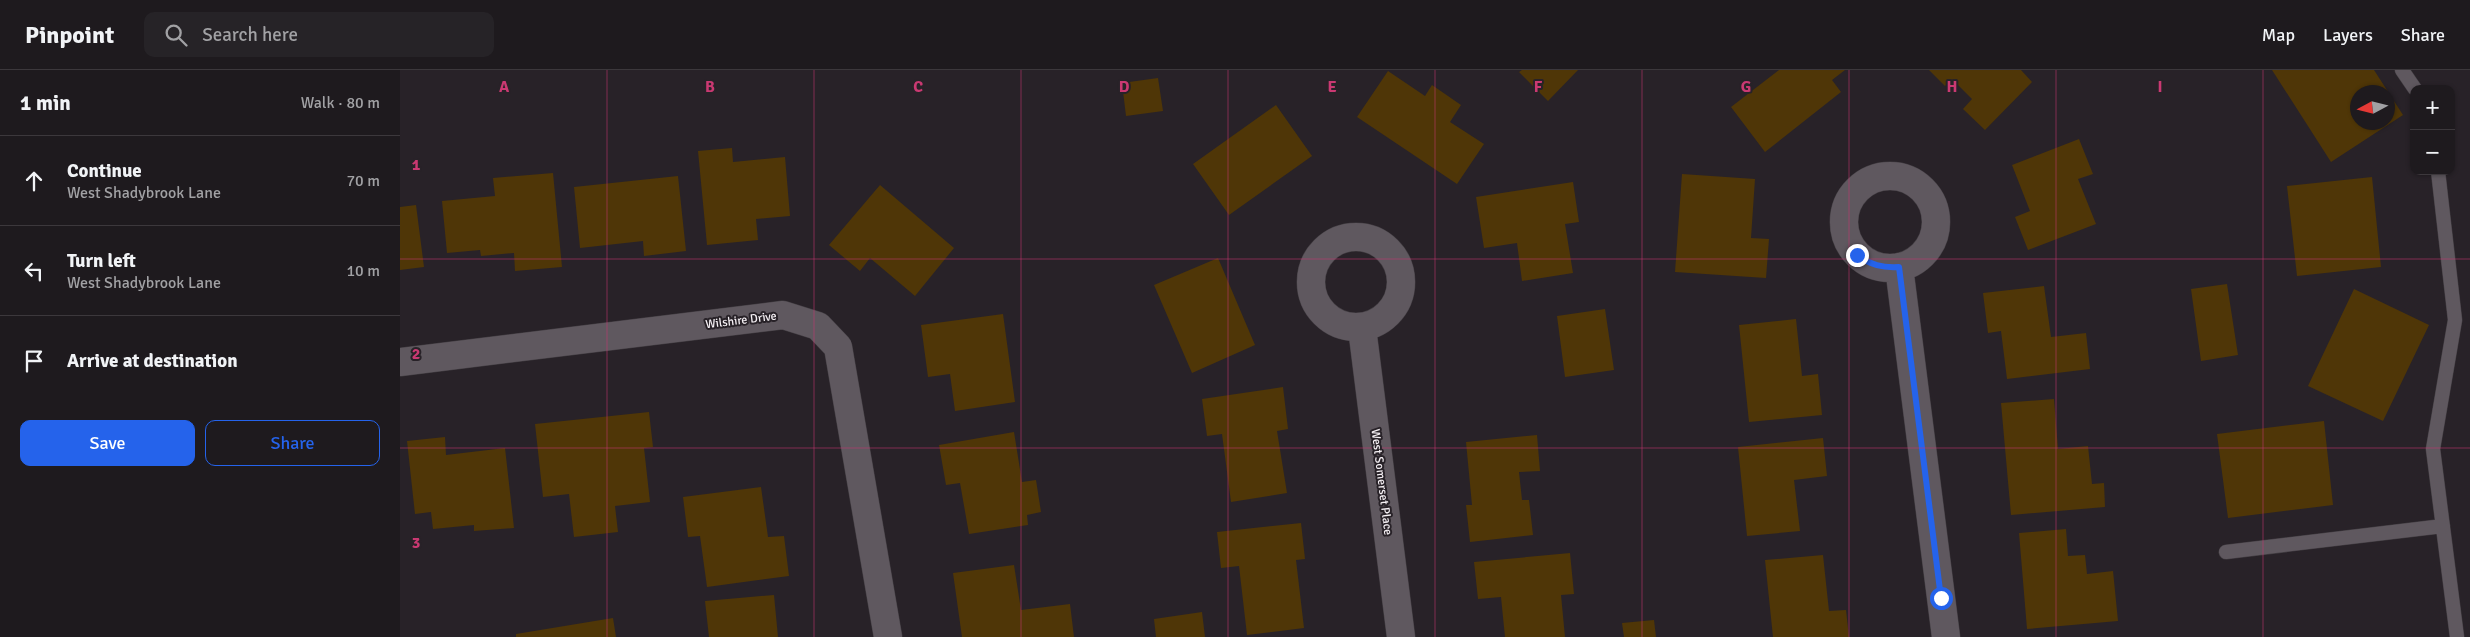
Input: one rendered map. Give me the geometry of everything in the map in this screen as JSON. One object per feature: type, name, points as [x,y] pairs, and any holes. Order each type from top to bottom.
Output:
[{"type":"street","points":[[1899,267],[1946,637]]},
{"type":"street","name":"Wilshire Drive","points":[[400,362],[783,315],[818,326],[838,347],[888,637]]},
{"type":"street","name":"West Somerset Place","points":[[1362,328],[1402,637]]},
{"type":"lane","points":[[2402,70],[2412,85]]},
{"type":"lane","points":[[2438,175],[2455,320],[2433,449],[2457,637]]},
{"type":"lane","points":[[2226,552],[2443,526]]},
{"type":"building","points":[[1522,70],[1578,70],[1548,101],[1519,72]]},
{"type":"building","points":[[1779,70],[1845,70],[1832,80],[1841,92],[1765,152],[1731,107]]},
{"type":"building","points":[[1929,70],[2021,70],[2032,82],[1985,130],[1963,109],[1972,99],[1952,79],[1945,86]]},
{"type":"building","points":[[2272,70],[2374,70],[2384,85],[2350,85],[2350,130],[2380,130],[2331,162]]},
{"type":"building","points":[[1388,71],[1425,96],[1432,85],[1461,105],[1450,122],[1484,144],[1457,184],[1357,117]]},
{"type":"building","points":[[1158,78],[1163,111],[1126,116],[1122,83]]},
{"type":"building","points":[[2395,103],[2403,115],[2395,120]]},
{"type":"building","points":[[1276,105],[1312,156],[1229,215],[1193,164]]},
{"type":"building","points":[[2079,139],[2093,174],[2078,179],[2096,224],[2028,250],[2015,217],[2030,211],[2012,165]]},
{"type":"building","points":[[732,148],[733,162],[785,157],[790,216],[756,219],[758,240],[707,245],[698,151]]},
{"type":"building","points":[[553,173],[562,267],[515,271],[514,253],[481,256],[480,250],[447,253],[442,201],[495,196],[493,178]]},
{"type":"building","points":[[1682,174],[1755,179],[1751,238],[1769,239],[1766,278],[1675,272]]},
{"type":"building","points":[[678,176],[686,251],[644,256],[643,241],[580,248],[574,187]]},
{"type":"building","points":[[2372,177],[2381,267],[2297,276],[2287,186]]},
{"type":"building","points":[[1573,182],[1579,222],[1565,224],[1573,273],[1522,281],[1517,243],[1484,248],[1476,197]]},
{"type":"building","points":[[880,185],[954,248],[915,296],[870,258],[860,271],[829,245]]},
{"type":"building","points":[[416,205],[424,267],[400,270],[400,207]]},
{"type":"building","points":[[1218,258],[1255,345],[1192,373],[1154,285]]},
{"type":"building","points":[[2227,284],[2238,355],[2201,361],[2191,289]]},
{"type":"building","points":[[2044,286],[2051,337],[2086,333],[2090,369],[2007,379],[2001,331],[1988,333],[1983,293]]},
{"type":"building","points":[[2354,289],[2429,325],[2383,421],[2308,386]]},
{"type":"building","points":[[1605,309],[1614,370],[1565,377],[1557,316]]},
{"type":"building","points":[[1003,314],[1015,402],[955,411],[950,374],[928,377],[921,325]]},
{"type":"building","points":[[1796,319],[1802,376],[1818,374],[1822,415],[1749,422],[1739,325]]},
{"type":"building","points":[[1283,387],[1288,429],[1277,431],[1287,493],[1231,502],[1222,434],[1207,436],[1202,399]]},
{"type":"building","points":[[2054,399],[2058,449],[2088,446],[2092,484],[2104,483],[2105,507],[2011,515],[2001,403]]},
{"type":"building","points":[[649,412],[653,447],[644,448],[650,502],[615,506],[618,532],[574,537],[569,494],[543,497],[535,424]]},
{"type":"building","points":[[2324,421],[2333,505],[2228,518],[2217,434]]},
{"type":"building","points":[[1014,432],[1022,482],[1036,480],[1041,512],[1027,515],[1028,525],[969,534],[960,483],[946,485],[939,445]]},
{"type":"building","points":[[1537,435],[1540,471],[1519,472],[1522,500],[1529,500],[1533,535],[1470,542],[1466,505],[1472,505],[1466,442]]},
{"type":"building","points":[[445,437],[446,455],[505,448],[514,528],[474,531],[474,525],[433,529],[431,512],[415,514],[407,441]]},
{"type":"building","points":[[1823,438],[1827,476],[1794,480],[1800,531],[1747,536],[1738,447]]},
{"type":"building","points":[[761,487],[768,537],[784,536],[789,576],[707,587],[700,536],[688,537],[683,497]]},
{"type":"building","points":[[1301,523],[1305,559],[1296,560],[1304,628],[1247,635],[1239,566],[1221,568],[1217,532]]},
{"type":"building","points":[[2066,529],[2068,556],[2085,555],[2087,574],[2113,571],[2118,621],[2027,629],[2019,533]]},
{"type":"building","points":[[1570,553],[1574,594],[1561,595],[1565,637],[1505,637],[1501,597],[1478,599],[1474,562]]},
{"type":"building","points":[[1823,555],[1829,611],[1846,610],[1849,637],[1773,637],[1765,560]]},
{"type":"building","points":[[1014,565],[1021,610],[1070,604],[1074,637],[962,637],[953,573]]},
{"type":"building","points":[[774,595],[778,637],[709,637],[705,601]]},
{"type":"building","points":[[1202,612],[1205,637],[1156,637],[1154,619]]},
{"type":"building","points":[[613,618],[616,637],[516,637],[516,634]]},
{"type":"building","points":[[1654,620],[1656,637],[1624,637],[1622,623]]},
{"type":"route","points":[[1857,255],[1870,264],[1884,268],[1899,267],[1941,598]]}]
